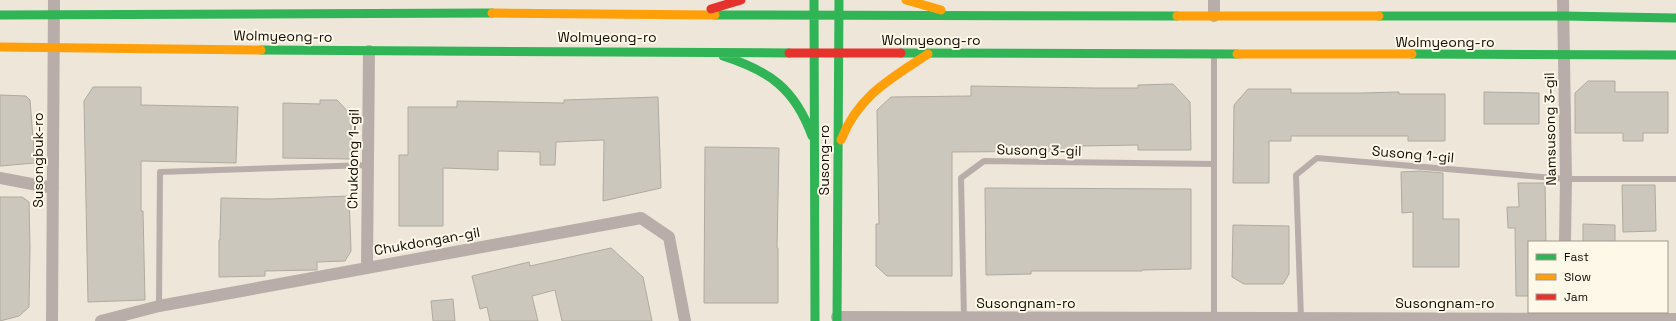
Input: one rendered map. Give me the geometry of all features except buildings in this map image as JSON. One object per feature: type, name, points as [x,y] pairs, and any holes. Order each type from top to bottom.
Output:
[{"type":"street","name":"Susongbuk-ro","points":[[52,321],[54,0]]},
{"type":"street","points":[[687,14],[741,0]]},
{"type":"street","name":"Susong-ro","points":[[814,0],[815,321]]},
{"type":"street","name":"Susong-ro","points":[[837,319],[839,0]]},
{"type":"street","points":[[906,0],[930,7],[970,15]]},
{"type":"street","points":[[1214,0],[1214,16]]},
{"type":"street","name":"Namsusong 3-gil","points":[[1563,0],[1566,179],[1565,241]]},
{"type":"street","name":"Wolmyeong-ro","points":[[0,15],[423,12],[814,16],[1563,16],[1676,18]]},
{"type":"street","name":"Wolmyeong-ro","points":[[0,47],[369,51],[703,51],[928,54],[1676,55]]},
{"type":"street","name":"Chukdong 1-gil","points":[[367,267],[369,51]]},
{"type":"street","points":[[703,51],[742,62],[780,84],[798,107],[808,123],[815,144]]},
{"type":"street","points":[[838,152],[844,132],[853,113],[869,95],[928,54]]},
{"type":"street","points":[[0,178],[52,188]]},
{"type":"street","name":"Chukdongan-gil","points":[[101,321],[130,317],[159,306],[641,218],[669,237],[685,321]]},
{"type":"street","name":"Susongnam-ro","points":[[837,319],[1676,318]]},
{"type":"lane","points":[[1214,55],[1214,318]]},
{"type":"lane","name":"Susong 1-gil","points":[[1301,318],[1296,175],[1316,158],[1566,179],[1676,179]]},
{"type":"lane","name":"Susong 3-gil","points":[[964,318],[962,178],[984,161],[1214,164]]},
{"type":"lane","points":[[159,306],[160,172],[368,164]]},
{"type":"traffic: fast","points":[[814,0],[815,321]]},
{"type":"traffic: fast","points":[[837,321],[839,0]]},
{"type":"traffic: fast","points":[[0,15],[492,13]]},
{"type":"traffic: fast","points":[[715,15],[1177,16]]},
{"type":"traffic: fast","points":[[1379,16],[1563,16],[1676,18]]},
{"type":"traffic: fast","points":[[261,50],[789,53]]},
{"type":"traffic: fast","points":[[901,53],[1237,54]]},
{"type":"traffic: fast","points":[[1412,54],[1676,55]]},
{"type":"traffic: fast","points":[[723,56],[754,68],[779,84],[798,106],[812,136]]},
{"type":"traffic: slow","points":[[906,0],[941,10]]},
{"type":"traffic: slow","points":[[492,13],[715,15]]},
{"type":"traffic: slow","points":[[1177,16],[1379,16]]},
{"type":"traffic: slow","points":[[0,47],[261,50]]},
{"type":"traffic: slow","points":[[841,140],[856,112],[866,100],[888,81],[928,54]]},
{"type":"traffic: slow","points":[[1237,54],[1412,54]]},
{"type":"traffic: jam","points":[[711,9],[741,0]]},
{"type":"traffic: jam","points":[[789,53],[901,53]]}]
